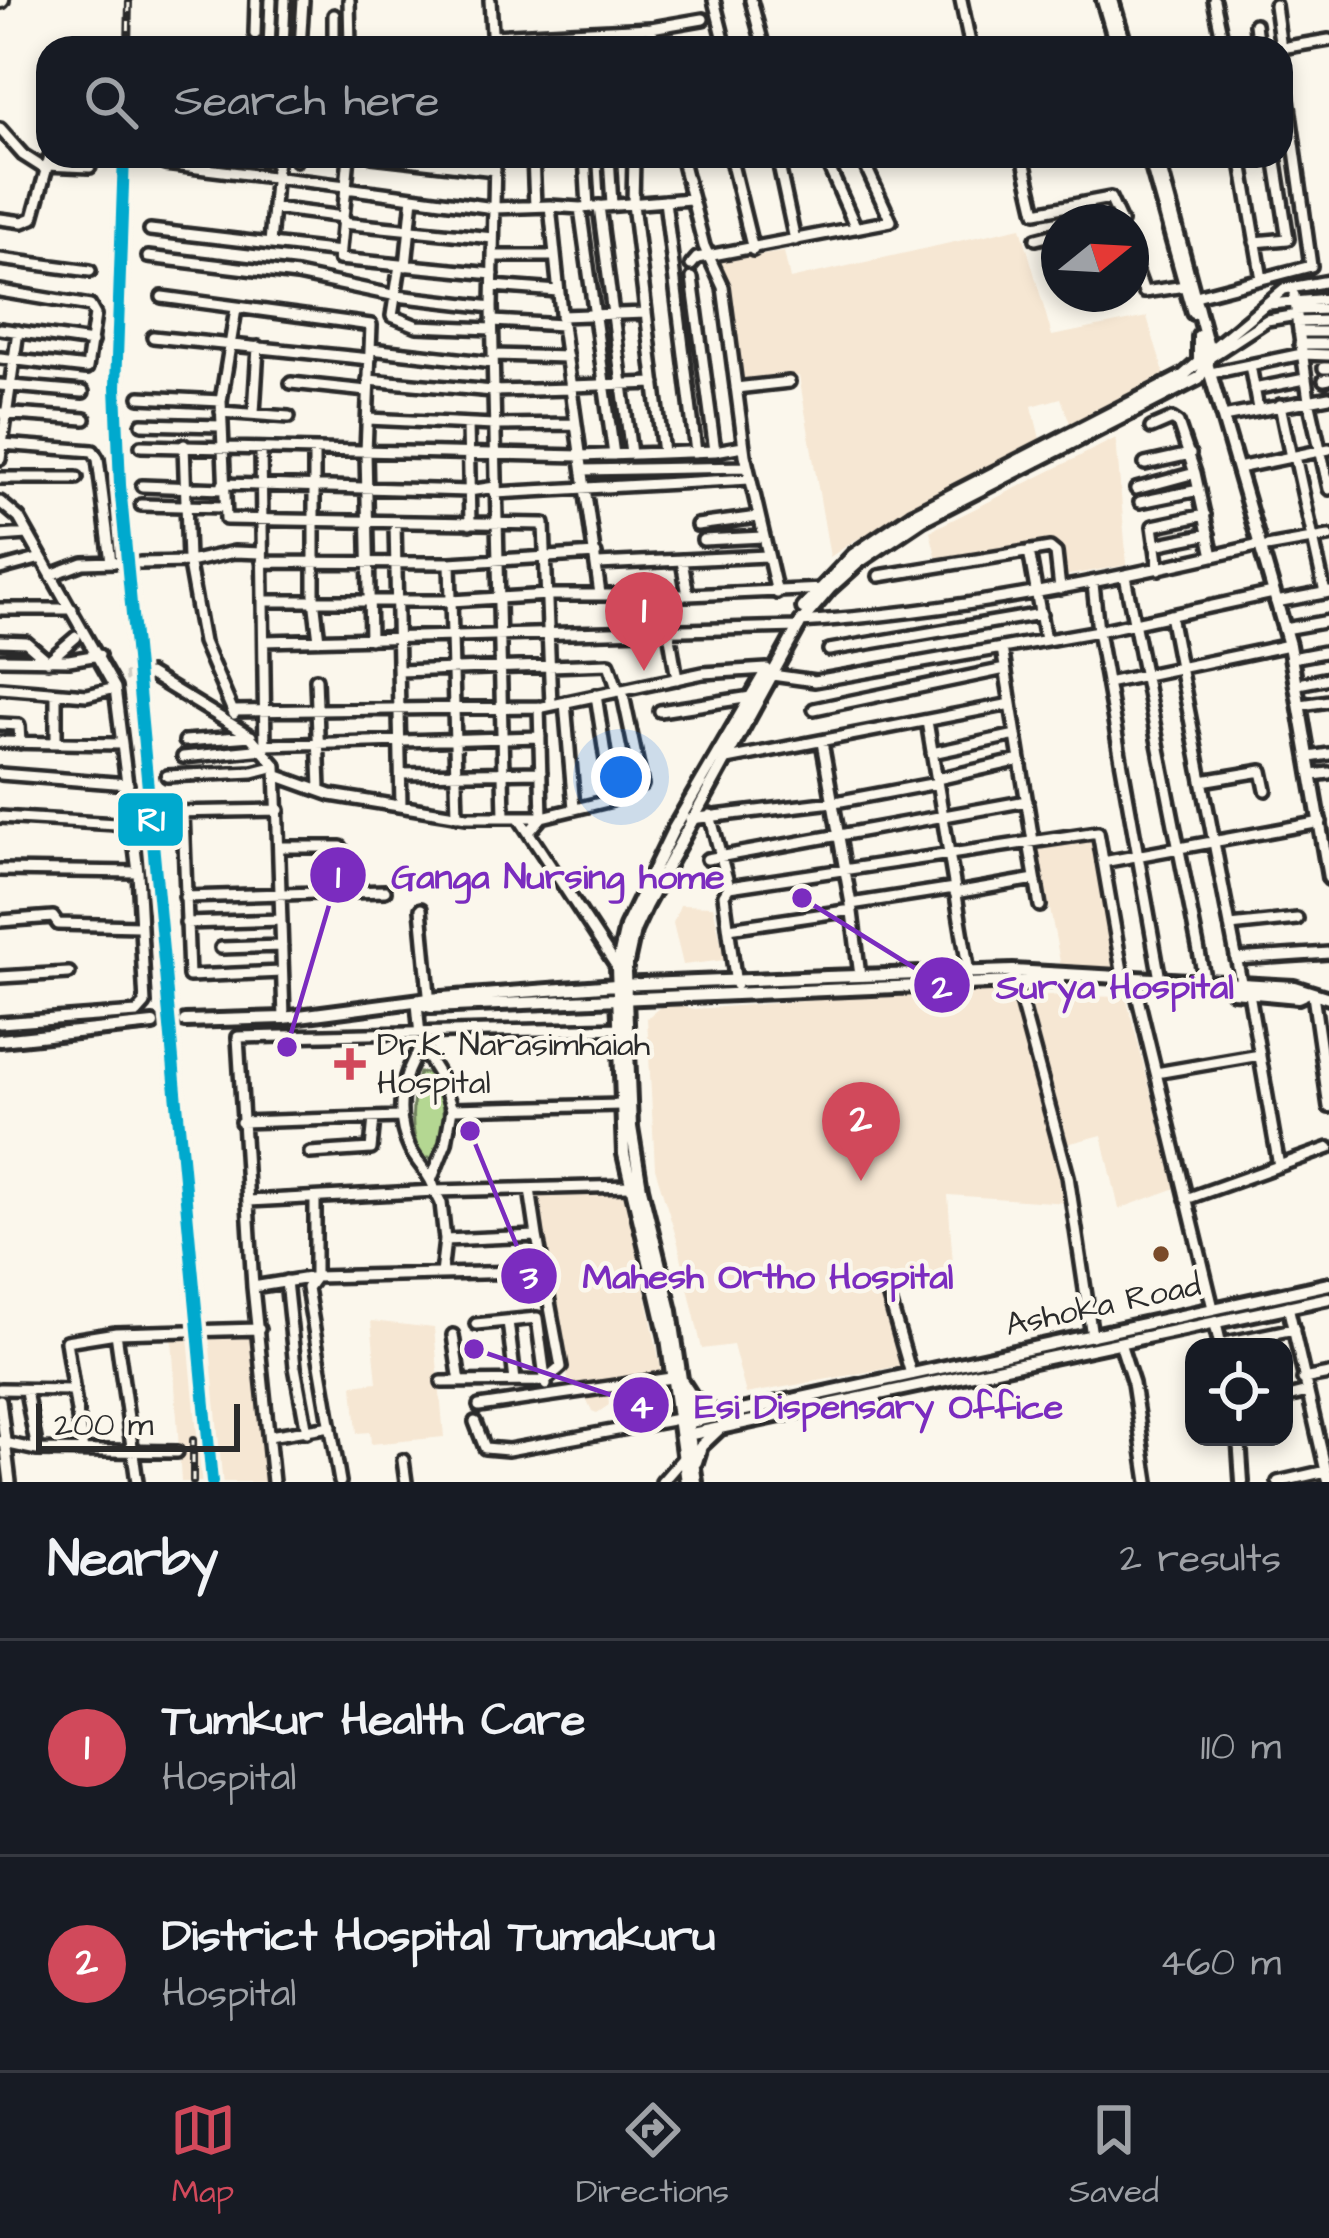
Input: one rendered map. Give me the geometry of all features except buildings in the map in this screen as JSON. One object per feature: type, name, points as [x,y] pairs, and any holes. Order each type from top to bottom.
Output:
[{"type":"main road","points":[[1103,0],[1116,36]]},
{"type":"main road","points":[[1112,0],[1119,36]]},
{"type":"main road","points":[[1157,168],[1185,286],[1298,684],[1323,814],[1329,878]]},
{"type":"main road","points":[[1158,168],[1196,296],[1208,360]]},
{"type":"main road","points":[[692,1478],[664,1322],[630,1186],[621,1105],[617,967],[626,927],[673,830],[796,625],[825,589],[923,519],[1208,360]]},
{"type":"main road","points":[[620,991],[634,931],[751,697],[769,672]]},
{"type":"main road","points":[[736,986],[969,973],[1244,990],[1294,987],[1329,998]]},
{"type":"main road","points":[[185,1021],[284,1018],[620,991],[1014,975]]},
{"type":"main road","points":[[1161,982],[1204,982],[1244,990]]},
{"type":"main road","points":[[0,1040],[153,1024]]},
{"type":"main road","points":[[621,1028],[635,1154],[668,1297],[675,1378],[720,1422],[701,1446],[692,1478]]},
{"type":"main road","name":"Ashoka Road","points":[[720,1422],[911,1374],[1329,1284]]},
{"type":"main road","name":"Ashoka Road","points":[[683,1426],[1329,1298]]},
{"type":"main road","points":[[1215,1322],[1218,1338]]},
{"type":"main road","points":[[683,1426],[683,1458],[692,1478]]},
{"type":"main road","points":[[1240,1446],[1242,1482]]},
{"type":"street","points":[[255,34],[256,0]]},
{"type":"street","points":[[270,36],[271,0]]},
{"type":"street","points":[[284,36],[285,0]]},
{"type":"street","points":[[301,36],[303,0]]},
{"type":"street","points":[[349,0],[350,36]]},
{"type":"street","points":[[490,0],[492,36]]},
{"type":"street","points":[[714,0],[723,36]]},
{"type":"street","points":[[752,0],[761,36]]},
{"type":"street","points":[[961,0],[968,36]]},
{"type":"street","points":[[1214,0],[1222,36]]},
{"type":"street","points":[[1275,5],[1279,36]]},
{"type":"street","points":[[334,15],[334,36]]},
{"type":"street","points":[[538,36],[651,28],[703,19]]},
{"type":"street","points":[[1255,24],[1256,36]]},
{"type":"street","points":[[651,28],[653,36]]},
{"type":"street","points":[[576,31],[577,36]]},
{"type":"street","points":[[1293,46],[1329,40]]},
{"type":"street","points":[[0,129],[23,155],[36,159]]},
{"type":"street","points":[[1196,296],[1311,266],[1293,132]]},
{"type":"street","points":[[0,219],[31,220],[46,168]]},
{"type":"street","points":[[192,168],[494,208],[690,199]]},
{"type":"street","points":[[271,244],[276,168]]},
{"type":"street","points":[[348,168],[339,259],[558,291]]},
{"type":"street","points":[[477,168],[494,170],[491,307],[504,817]]},
{"type":"street","points":[[533,168],[535,206]]},
{"type":"street","points":[[586,168],[594,313],[614,455]]},
{"type":"street","points":[[610,168],[612,205]]},
{"type":"street","points":[[634,168],[633,203],[664,453]]},
{"type":"street","points":[[684,168],[722,286],[743,446],[777,593]]},
{"type":"street","points":[[733,168],[753,250]]},
{"type":"street","points":[[780,168],[795,240]]},
{"type":"street","points":[[829,168],[856,228]]},
{"type":"street","points":[[692,265],[697,258],[891,221],[867,168]]},
{"type":"street","points":[[1026,168],[1036,212],[1041,211]]},
{"type":"street","points":[[1243,168],[1262,279]]},
{"type":"street","points":[[1277,168],[1288,239]]},
{"type":"street","points":[[370,639],[365,452],[371,354],[374,334],[392,316],[413,197]]},
{"type":"street","points":[[1078,204],[1110,198],[1113,204]]},
{"type":"street","points":[[665,201],[697,452]]},
{"type":"street","points":[[550,206],[566,357],[601,594]]},
{"type":"street","points":[[589,207],[614,314],[631,454]]},
{"type":"street","points":[[273,208],[494,238]]},
{"type":"street","points":[[150,230],[340,252]]},
{"type":"street","points":[[1255,242],[1308,237]]},
{"type":"street","points":[[1036,239],[1041,238]]},
{"type":"street","points":[[493,256],[554,256]]},
{"type":"street","points":[[148,257],[297,275],[397,296],[491,307]]},
{"type":"street","points":[[0,259],[90,271]]},
{"type":"street","points":[[692,278],[715,451]]},
{"type":"street","points":[[1208,360],[1284,289],[1329,281]]},
{"type":"street","points":[[1149,291],[1185,286]]},
{"type":"street","points":[[0,291],[90,306],[95,315],[85,368],[0,358]]},
{"type":"street","points":[[162,297],[368,323],[374,334]]},
{"type":"street","points":[[1208,360],[1250,365],[1329,299]]},
{"type":"street","points":[[1264,305],[1329,344]]},
{"type":"street","points":[[236,309],[220,426],[226,519],[544,524],[551,667],[540,737],[542,817],[530,832]]},
{"type":"street","points":[[1297,322],[1329,309]]},
{"type":"street","points":[[392,316],[417,326],[646,313]]},
{"type":"street","points":[[1208,360],[1267,320],[1329,321]]},
{"type":"street","points":[[1297,322],[1329,332]]},
{"type":"street","points":[[1297,322],[1329,355]]},
{"type":"street","points":[[1297,322],[1329,489]]},
{"type":"street","points":[[0,328],[92,342]]},
{"type":"street","points":[[0,460],[5,385],[18,332]]},
{"type":"street","points":[[153,337],[371,354],[566,357]]},
{"type":"street","points":[[254,413],[258,347]]},
{"type":"street","points":[[1250,365],[1258,409]]},
{"type":"street","points":[[1254,388],[1305,380]]},
{"type":"street","points":[[736,388],[789,382]]},
{"type":"street","points":[[291,383],[493,391],[655,383]]},
{"type":"street","points":[[5,385],[83,392]]},
{"type":"street","points":[[140,397],[289,417]]},
{"type":"street","points":[[1223,417],[1329,397]]},
{"type":"street","points":[[233,711],[545,706],[677,679],[769,672],[815,680],[1275,597],[1327,593],[1280,405]]},
{"type":"street","points":[[3,413],[85,419]]},
{"type":"street","points":[[368,419],[576,424]]},
{"type":"street","points":[[1151,428],[1174,419],[1190,454],[1213,556]]},
{"type":"street","points":[[142,424],[220,426]]},
{"type":"street","points":[[468,424],[470,524]]},
{"type":"street","points":[[2,444],[93,451],[98,459],[113,562],[83,563],[51,575]]},
{"type":"street","points":[[141,446],[581,456],[743,446]]},
{"type":"street","points":[[184,446],[189,562],[203,642],[246,733]]},
{"type":"street","points":[[261,450],[265,747],[277,771],[290,783],[317,785],[334,778]]},
{"type":"street","points":[[1238,468],[1324,450]]},
{"type":"street","points":[[314,451],[314,599],[319,640]]},
{"type":"street","points":[[1145,464],[1190,454]]},
{"type":"street","points":[[583,470],[747,467]]},
{"type":"street","points":[[1136,489],[1195,473]]},
{"type":"street","points":[[0,478],[77,478]]},
{"type":"street","points":[[142,486],[587,490],[750,479]]},
{"type":"street","points":[[1140,502],[1199,490]]},
{"type":"street","points":[[0,502],[19,518],[113,684],[138,872],[142,1010],[0,1023]]},
{"type":"street","points":[[141,506],[224,507]]},
{"type":"street","points":[[1159,568],[1153,526],[1205,515]]},
{"type":"street","points":[[697,525],[758,517]]},
{"type":"street","points":[[394,524],[401,806]]},
{"type":"street","points":[[0,536],[28,534]]},
{"type":"street","points":[[1155,544],[1209,534]]},
{"type":"street","points":[[264,641],[796,625],[1093,584],[1261,546],[1329,536]]},
{"type":"street","points":[[703,541],[763,537]]},
{"type":"street","points":[[879,576],[1054,550],[1060,589]]},
{"type":"street","points":[[1029,551],[1045,640]]},
{"type":"street","points":[[140,563],[189,562],[234,552],[370,565],[767,556]]},
{"type":"street","points":[[0,569],[41,558]]},
{"type":"street","points":[[682,561],[688,595]]},
{"type":"street","points":[[450,563],[457,816]]},
{"type":"street","points":[[1125,577],[1204,982]]},
{"type":"street","points":[[1093,584],[1097,631],[1161,982]]},
{"type":"street","points":[[263,601],[451,602],[548,595],[825,589]]},
{"type":"street","points":[[0,609],[72,609]]},
{"type":"street","points":[[830,650],[1041,614]]},
{"type":"street","points":[[1170,615],[1280,1166]]},
{"type":"street","points":[[1284,629],[1329,621]]},
{"type":"street","points":[[669,631],[677,679]]},
{"type":"street","points":[[48,661],[76,637]]},
{"type":"street","points":[[0,640],[26,642],[48,661]]},
{"type":"street","points":[[1001,648],[1040,906]]},
{"type":"street","points":[[1107,683],[1290,652],[1329,651]]},
{"type":"street","points":[[0,659],[99,656]]},
{"type":"street","points":[[399,670],[609,664],[620,690],[642,785]]},
{"type":"street","points":[[814,709],[1005,669]]},
{"type":"street","points":[[149,674],[265,747]]},
{"type":"street","points":[[0,688],[87,695],[124,677]]},
{"type":"street","points":[[1298,684],[1329,678]]},
{"type":"street","points":[[316,679],[317,785]]},
{"type":"street","points":[[56,693],[56,743]]},
{"type":"street","points":[[317,785],[331,795],[457,816],[542,817],[612,800],[596,695]]},
{"type":"street","points":[[660,710],[751,697]]},
{"type":"street","points":[[1301,705],[1329,700]]},
{"type":"street","points":[[565,702],[574,808]]},
{"type":"street","points":[[722,760],[1011,704]]},
{"type":"street","points":[[927,721],[969,973]]},
{"type":"street","points":[[0,724],[19,725],[20,743]]},
{"type":"street","points":[[185,741],[246,733]]},
{"type":"street","points":[[932,753],[1016,735]]},
{"type":"street","points":[[183,758],[265,747],[540,737]]},
{"type":"street","points":[[0,742],[120,744]]},
{"type":"street","points":[[822,742],[860,976]]},
{"type":"street","points":[[1310,757],[1329,754]]},
{"type":"street","points":[[690,819],[834,800],[1020,760]]},
{"type":"street","points":[[167,776],[277,771]]},
{"type":"street","points":[[277,771],[284,1018]]},
{"type":"street","points":[[1202,781],[1262,771],[1266,790]]},
{"type":"street","points":[[401,774],[541,772]]},
{"type":"street","points":[[1313,775],[1329,772]]},
{"type":"street","points":[[0,774],[128,784]]},
{"type":"street","points":[[707,860],[838,832],[1027,801]]},
{"type":"street","points":[[170,812],[279,810]]},
{"type":"street","points":[[183,812],[189,976],[282,972]]},
{"type":"street","points":[[1103,862],[1214,843],[1323,814]]},
{"type":"street","points":[[710,815],[729,887],[724,895],[736,986]]},
{"type":"street","points":[[0,817],[133,825]]},
{"type":"street","points":[[519,818],[617,967]]},
{"type":"street","points":[[729,887],[1097,832],[1128,980],[1156,1073],[1213,1308]]},
{"type":"street","points":[[280,848],[341,847]]},
{"type":"street","points":[[0,870],[138,872]]},
{"type":"street","points":[[729,928],[1035,879]]},
{"type":"street","points":[[185,897],[385,891]]},
{"type":"street","points":[[421,909],[426,1003],[421,1047],[403,1086],[401,1117],[411,1152],[432,1178],[441,1203],[445,1240],[441,1274]]},
{"type":"street","points":[[0,921],[53,917],[58,924],[71,927],[140,926]]},
{"type":"street","points":[[186,923],[281,920]]},
{"type":"street","points":[[1230,926],[1298,920]]},
{"type":"street","points":[[221,948],[282,946]]},
{"type":"street","points":[[1236,959],[1329,953]]},
{"type":"street","points":[[0,977],[69,974]]},
{"type":"street","points":[[1014,975],[1068,1176],[1092,1336]]},
{"type":"street","points":[[1310,994],[1329,1107]]},
{"type":"street","points":[[68,1033],[78,1017]]},
{"type":"street","points":[[273,1482],[253,1287],[238,1037],[621,1028]]},
{"type":"street","points":[[421,1047],[441,1078],[452,1109],[446,1143],[432,1178]]},
{"type":"street","points":[[1156,1073],[1260,1055]]},
{"type":"street","points":[[452,1109],[621,1105]]},
{"type":"street","points":[[241,1122],[401,1117]]},
{"type":"street","points":[[310,1153],[371,1149],[374,1118]]},
{"type":"street","points":[[1186,1199],[1329,1148]]},
{"type":"street","points":[[248,1201],[630,1186]]},
{"type":"street","points":[[442,1382],[545,1381],[561,1367],[530,1189]]},
{"type":"street","points":[[315,1199],[315,1277],[308,1288],[340,1482]]},
{"type":"street","points":[[445,1240],[537,1236]]},
{"type":"street","points":[[253,1287],[315,1277],[543,1268]]},
{"type":"street","points":[[286,1281],[307,1432]]},
{"type":"street","points":[[886,1287],[911,1374]]},
{"type":"street","points":[[1278,1482],[1327,1476],[1288,1306]]},
{"type":"street","points":[[476,1324],[537,1318],[547,1397]]},
{"type":"street","points":[[508,1321],[514,1382]]},
{"type":"street","points":[[1255,1338],[1294,1329]]},
{"type":"street","points":[[83,1451],[67,1341],[116,1333],[259,1330]]},
{"type":"street","points":[[116,1333],[137,1482]]},
{"type":"street","points":[[453,1335],[460,1382]]},
{"type":"street","points":[[1120,1343],[1133,1383],[1148,1482]]},
{"type":"street","points":[[1304,1379],[1329,1374]]},
{"type":"street","points":[[479,1406],[675,1378]]},
{"type":"street","points":[[0,1390],[74,1390]]},
{"type":"street","points":[[26,1391],[37,1450]]},
{"type":"street","points":[[1293,1396],[1307,1392]]},
{"type":"street","points":[[0,1400],[10,1482]]},
{"type":"street","points":[[476,1422],[485,1448],[508,1450],[683,1426]]},
{"type":"street","points":[[269,1436],[331,1426]]},
{"type":"street","points":[[2,1442],[37,1450],[177,1452]]},
{"type":"street","points":[[662,1482],[683,1458]]},
{"type":"street","points":[[403,1460],[406,1482]]},
{"type":"shaded area","points":[[1021,227],[1041,312],[1045,312],[1052,336],[1147,317],[1166,380],[1072,429],[1061,398],[1032,406],[1042,447],[830,557],[799,376],[741,384],[727,277],[719,261],[784,252],[790,279]]},
{"type":"shaded area","points":[[1116,438],[1127,565],[1064,576],[1059,545],[938,564],[930,531]]},
{"type":"shaded area","points":[[1093,836],[1117,968],[1062,972],[1038,847]]},
{"type":"shaded area","points":[[680,905],[713,906],[725,960],[683,965],[673,923]]},
{"type":"shaded area","points":[[1014,986],[1068,1203],[948,1195],[955,1292],[890,1298],[900,1366],[746,1394],[733,1345],[702,1349],[655,1168],[647,1018],[666,1002],[694,1009]]},
{"type":"shaded area","points":[[1029,995],[1126,997],[1176,1188],[1119,1209],[1102,1135],[1067,1144]]},
{"type":"shaded area","points":[[625,1192],[663,1378],[602,1391],[609,1405],[597,1413],[586,1398],[589,1393],[571,1394],[543,1261],[535,1193]]},
{"type":"shaded area","points":[[371,1321],[434,1328],[444,1437],[371,1444],[370,1432],[357,1433],[353,1385],[377,1382]]},
{"type":"shaded area","points":[[251,1334],[265,1482],[181,1482],[172,1337]]},
{"type":"green space","points":[[419,1073],[432,1073],[442,1105],[442,1136],[435,1158],[421,1158],[414,1137]]},
{"type":"tunnel","points":[[115,562],[140,563]]},
{"type":"tunnel","points":[[124,677],[149,674]]},
{"type":"tunnel","points":[[153,1024],[185,1021]]},
{"type":"railway","points":[[128,36],[129,0]]},
{"type":"railway","points":[[124,168],[116,387],[120,485],[212,1482]]},
{"type":"railway","points":[[193,1440],[193,1482]]},
{"type":"transit line","name":"R1","points":[[124,168],[116,387],[120,485],[212,1482]]},
{"type":"place","name":"Tumkur Health Care","points":[[644,671]]},
{"type":"place","name":"Surya Hospital","points":[[802,898]]},
{"type":"place","name":"Ganga Nursing home","points":[[287,1047]]},
{"type":"place","name":"Dr.K. Narasimhaiah Hospital","points":[[350,1064]]},
{"type":"place","name":"Mahesh Ortho Hospital","points":[[470,1131]]},
{"type":"place","name":"District Hospital Tumakuru","points":[[861,1181]]},
{"type":"place","name":"Esi Dispensary Office","points":[[474,1349]]}]
